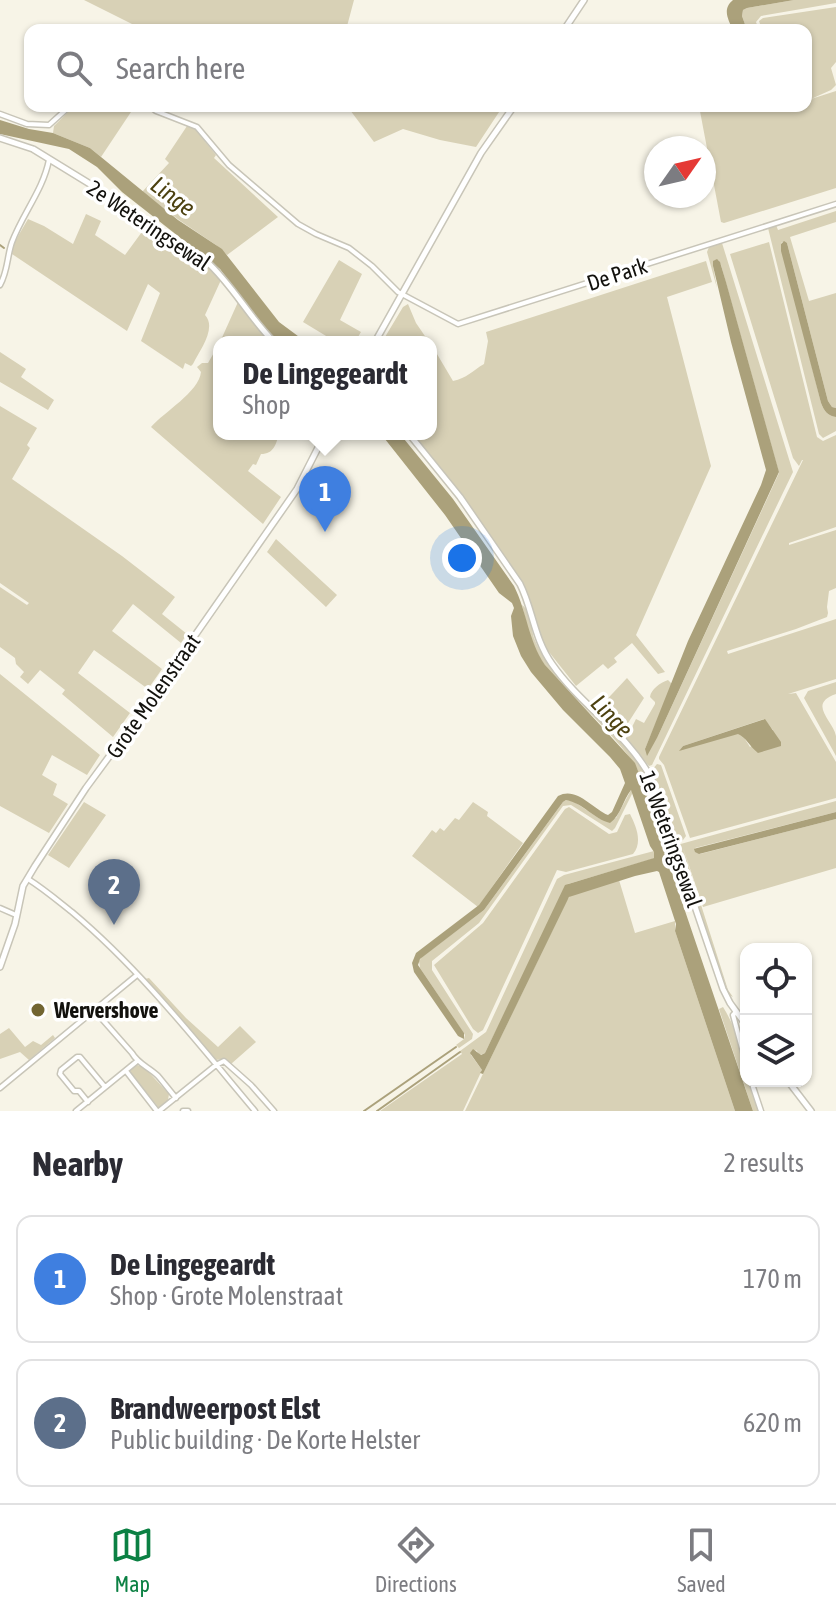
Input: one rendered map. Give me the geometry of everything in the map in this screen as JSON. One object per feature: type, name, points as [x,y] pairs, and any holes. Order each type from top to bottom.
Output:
[{"type":"street","points":[[568,24],[584,0]]},
{"type":"street","points":[[0,114],[27,124],[49,125],[63,112]]},
{"type":"street","name":"De Park","points":[[161,112],[197,127],[229,165],[282,212],[316,234],[349,248],[402,295],[458,324],[836,204]]},
{"type":"street","points":[[378,336],[481,153],[510,112]]},
{"type":"street","name":"2e Weteringsewal","points":[[0,138],[33,149],[206,261],[269,336]]},
{"type":"street","points":[[0,285],[12,244],[39,191],[49,160]]},
{"type":"street","name":"Grote Molenstraat","points":[[0,967],[27,878],[86,788],[297,489],[322,440]]},
{"type":"street","name":"1e Weteringsewal","points":[[414,440],[460,497],[516,577],[526,597],[537,636],[553,667],[648,771],[723,989],[740,1017]]},
{"type":"street","points":[[27,878],[92,929],[137,974],[255,1111]]},
{"type":"street","points":[[0,908],[17,915]]},
{"type":"street","points":[[0,1088],[137,974]]},
{"type":"street","points":[[94,1010],[137,1061],[157,1075],[176,1098]]},
{"type":"street","points":[[736,1012],[733,1015],[740,1041]]},
{"type":"street","points":[[88,1102],[79,1091],[74,1091],[60,1074],[61,1070],[80,1057],[105,1087]]},
{"type":"street","points":[[76,1111],[137,1061]]},
{"type":"street","points":[[126,1071],[158,1111],[224,1061],[274,1111]]},
{"type":"street","points":[[753,1087],[761,1111]]},
{"type":"street","points":[[793,1087],[811,1111]]},
{"type":"shaded area","points":[[84,0],[354,0],[348,24],[132,24]]},
{"type":"shaded area","points":[[733,0],[794,0],[747,8],[742,16],[745,24],[730,24],[727,11]]},
{"type":"shaded area","points":[[794,0],[836,0],[836,3],[761,16],[757,24],[745,24],[742,16],[747,8]]},
{"type":"shaded area","points":[[836,7],[836,62],[831,68],[836,85],[812,99],[812,24],[760,24],[759,21]]},
{"type":"shaded area","points":[[836,91],[836,188],[721,222],[716,196],[716,136],[705,136],[700,112],[812,112],[812,99]]},
{"type":"shaded area","points":[[68,112],[131,112],[101,157],[90,148],[53,133],[54,126]]},
{"type":"shaded area","points":[[352,112],[499,112],[476,147],[403,129],[374,142]]},
{"type":"shaded area","points":[[0,120],[53,133],[90,148],[178,220],[222,249],[279,322],[298,336],[272,336],[220,269],[122,192],[97,167],[69,149],[0,134]]},
{"type":"shaded area","points":[[187,126],[195,129],[216,155],[214,158],[278,217],[227,255],[142,192],[169,163],[165,159]]},
{"type":"shaded area","points":[[836,211],[836,222],[790,237],[809,301],[836,293],[836,408],[828,401],[787,243],[781,244],[821,403],[827,413],[836,417],[836,431],[823,438],[819,434],[768,228],[776,225],[778,230]]},
{"type":"shaded area","points":[[86,214],[101,221],[95,235],[125,255],[147,225],[198,258],[221,280],[205,315],[209,326],[206,339],[191,366],[185,363],[183,369],[141,341],[160,293],[148,284],[127,331],[12,254],[14,243],[28,219],[73,244]]},
{"type":"shaded area","points":[[784,241],[828,401],[836,408],[836,417],[827,413],[821,403],[781,251]]},
{"type":"shaded area","points":[[769,242],[817,437],[823,441],[836,435],[836,527],[789,545],[836,530],[836,588],[829,591],[827,617],[727,651],[728,654],[836,619],[836,679],[788,694],[796,693],[836,762],[836,798],[690,838],[659,757],[803,460],[799,466],[793,458],[730,254]],"holes":[[[764,719],[773,730],[750,747],[738,733],[680,750],[683,746]]]},
{"type":"shaded area","points":[[722,243],[793,472],[649,766],[626,739],[636,719],[644,723],[655,704],[650,697],[652,691],[668,680],[672,684],[645,749],[658,736],[779,473],[721,265],[715,260],[713,266],[717,288],[707,252],[709,247]]},
{"type":"shaded area","points":[[717,259],[779,472],[647,756],[645,749],[688,641],[766,470],[713,266],[713,261]]},
{"type":"shaded area","points":[[339,260],[362,274],[340,320],[361,332],[359,336],[326,336],[303,322]]},
{"type":"shaded area","points":[[706,261],[712,282],[667,297],[711,466],[636,635],[665,672],[658,674],[632,643],[614,658],[617,662],[608,669],[603,664],[576,686],[545,647],[524,584],[453,484],[417,440],[437,440],[437,354],[453,381],[458,380],[484,364],[488,341],[486,332]]},
{"type":"shaded area","points":[[238,302],[265,336],[223,336]]},
{"type":"shaded area","points":[[408,304],[425,336],[386,336]]},
{"type":"shaded area","points":[[0,352],[26,369],[21,377],[54,400],[48,410],[0,382]]},
{"type":"shaded area","points":[[213,354],[213,440],[277,440],[272,450],[261,454],[256,465],[253,464],[248,471],[281,497],[263,524],[151,427],[194,387],[201,372],[197,367],[208,363]]},
{"type":"shaded area","points":[[0,406],[37,428],[27,445],[30,448],[12,479],[175,597],[162,614],[187,634],[181,643],[133,604],[112,631],[162,669],[148,689],[94,650],[78,673],[130,713],[113,737],[62,694],[65,690],[40,670],[28,684],[20,677],[24,672],[16,664],[15,658],[0,647],[0,587],[27,605],[29,603],[0,583]]},
{"type":"shaded area","points":[[386,440],[405,440],[453,499],[514,586],[545,665],[635,763],[740,1073],[740,1087],[745,1087],[753,1111],[735,1111],[657,871],[569,897],[483,1074],[470,1053],[473,1049],[481,1055],[485,1053],[565,885],[654,858],[631,790],[610,823],[572,802],[563,802],[484,910],[420,959],[418,965],[464,1033],[464,1039],[458,1036],[414,972],[412,963],[416,953],[479,905],[558,796],[578,796],[608,815],[625,783],[620,769],[610,757],[563,710],[531,672],[513,636],[512,603],[499,593],[445,515]]},
{"type":"shaded area","points":[[276,539],[337,595],[326,607],[267,552]]},
{"type":"shaded area","points":[[522,605],[529,615],[534,638],[544,657],[569,689],[634,756],[645,771],[640,778],[636,767],[614,738],[544,664],[533,643]]},
{"type":"shaded area","points":[[0,674],[100,755],[87,775],[52,755],[42,775],[57,784],[53,795],[68,804],[49,833],[0,806]]},
{"type":"shaded area","points":[[627,678],[644,698],[621,734],[597,710]]},
{"type":"shaded area","points":[[836,682],[836,694],[828,698],[822,707],[836,736],[836,756],[804,698],[808,691]]},
{"type":"shaded area","points":[[765,719],[781,746],[758,753],[738,734],[679,751],[683,746]]},
{"type":"shaded area","points":[[657,764],[661,765],[686,836],[683,840],[676,842],[651,771]]},
{"type":"shaded area","points":[[631,790],[633,792],[612,831],[571,805],[563,806],[479,923],[432,961],[432,970],[473,1034],[472,1039],[459,1048],[456,1045],[465,1035],[420,968],[419,961],[484,910],[563,802],[573,801],[600,819],[616,818]]},
{"type":"shaded area","points":[[836,801],[836,812],[695,848],[700,854],[836,819],[836,868],[703,907],[683,848],[728,990],[733,997],[729,995],[677,845]]},
{"type":"shaded area","points":[[84,802],[106,815],[69,868],[48,855]]},
{"type":"shaded area","points":[[473,802],[523,843],[478,907],[412,856],[432,830],[436,833],[440,828],[444,831],[455,818],[459,820]]},
{"type":"shaded area","points":[[569,807],[609,834],[617,832],[625,815],[630,814],[638,834],[636,849],[633,854],[566,872],[557,870],[483,1030],[478,1033],[434,965],[483,923]]},
{"type":"shaded area","points":[[836,812],[836,819],[699,854],[694,849],[697,848]]},
{"type":"shaded area","points":[[654,851],[652,859],[568,884],[485,1053],[480,1055],[476,1050],[471,1055],[482,1070],[463,1111],[380,1111],[462,1054],[460,1051],[486,1032],[557,879]]},
{"type":"shaded area","points":[[619,880],[635,933],[675,921],[675,931],[735,1111],[465,1111],[567,900],[571,895]]},
{"type":"shaded area","points":[[149,978],[218,1047],[240,1026],[256,1042],[231,1064],[222,1059],[216,1060],[145,979]]},
{"type":"shaded area","points":[[723,1007],[739,1042],[740,1072],[719,1009]]},
{"type":"shaded area","points":[[9,1028],[25,1047],[33,1041],[41,1045],[53,1035],[55,1038],[29,1060],[20,1052],[0,1059],[0,1034]]},
{"type":"shaded area","points":[[137,1065],[144,1067],[169,1094],[168,1100],[159,1108],[129,1071]]},
{"type":"shaded area","points":[[745,1087],[752,1087],[758,1111],[753,1111]]},
{"type":"waterway","points":[[0,245],[4,248]]},
{"type":"waterway","points":[[364,1111],[456,1047]]},
{"type":"waterway","points":[[377,1111],[460,1052]]},
{"type":"place","name":"De Lingegeardt","points":[[325,532]]},
{"type":"place","name":"Brandweerpost Elst","points":[[114,925]]},
{"type":"place","name":"Wervershove","points":[[38,1010]]},
{"type":"water label","name":"Linge","points":[[173,196]]},
{"type":"water label","name":"Linge","points":[[612,716]]}]
